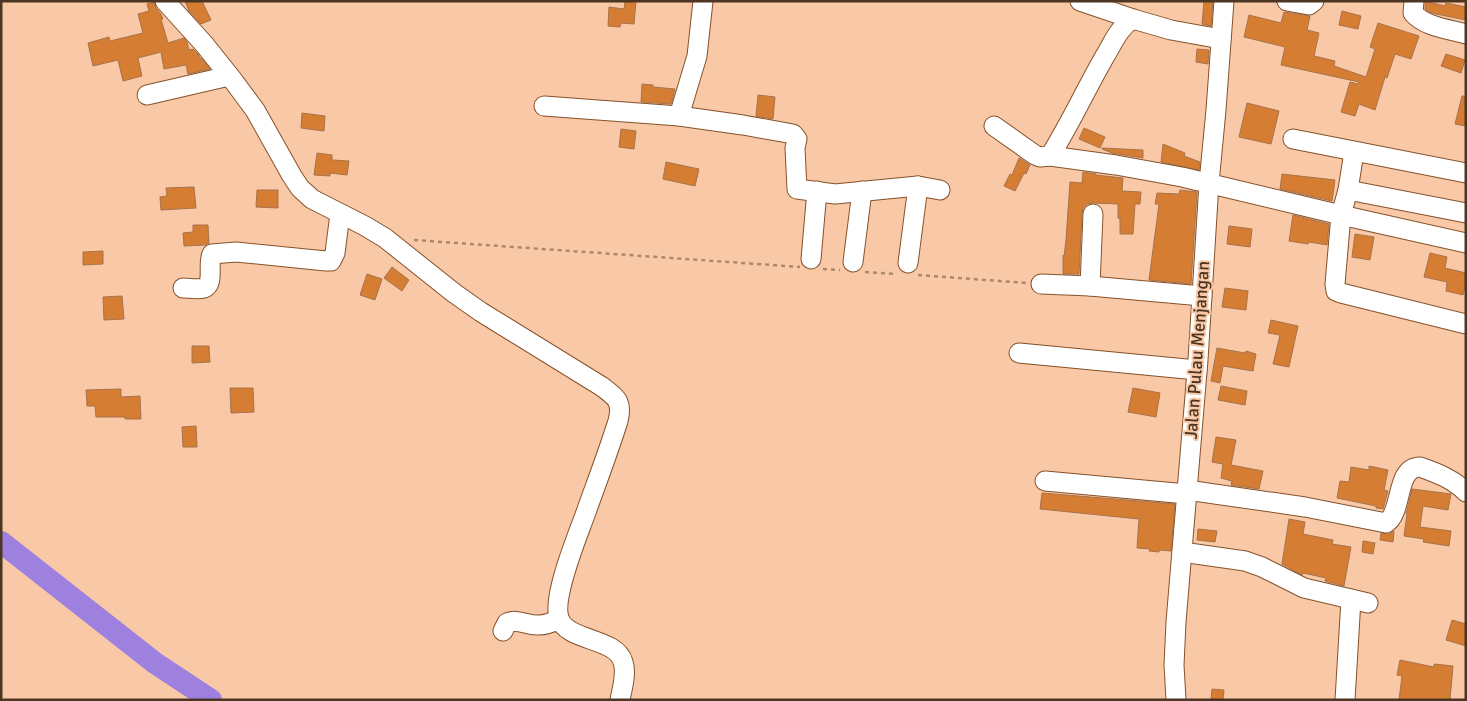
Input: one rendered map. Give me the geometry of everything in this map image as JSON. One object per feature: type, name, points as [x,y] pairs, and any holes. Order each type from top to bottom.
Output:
[{"type":"street","points":[[165,1],[204,44],[255,110],[300,188],[312,199],[385,238],[461,298],[601,386],[618,400],[620,406],[618,421],[564,576],[558,606],[559,619],[565,627],[610,648],[620,656],[624,672],[620,700]]},
{"type":"street","points":[[679,116],[697,56],[703,1]]},
{"type":"street","points":[[1080,1],[1133,20],[1171,30],[1221,39]]},
{"type":"street","name":"Jalan Pulau Menjangan","points":[[1176,700],[1174,645],[1224,1]]},
{"type":"street","points":[[1287,1],[1309,5],[1314,1]]},
{"type":"street","points":[[1414,1],[1413,13],[1418,19],[1466,34]]},
{"type":"street","points":[[1050,156],[1119,33],[1127,23],[1133,20]]},
{"type":"street","points":[[146,95],[229,76]]},
{"type":"street","points":[[544,106],[679,116],[793,134],[797,139],[795,148],[797,189],[836,194],[918,186],[940,190]]},
{"type":"street","points":[[994,126],[1040,157],[1050,156],[1116,165],[1209,183],[1466,243]]},
{"type":"street","points":[[1293,139],[1466,173]]},
{"type":"street","points":[[1354,152],[1348,190],[1341,215],[1336,291],[1466,324]]},
{"type":"street","points":[[907,271],[918,186]]},
{"type":"street","points":[[1348,190],[1466,213]]},
{"type":"street","points":[[812,265],[817,191]]},
{"type":"street","points":[[852,268],[862,191]]},
{"type":"street","points":[[183,288],[204,288],[207,286],[210,277],[210,257],[216,252],[236,252],[331,261],[335,256],[340,214]]},
{"type":"street","points":[[1090,286],[1093,214]]},
{"type":"street","points":[[1041,284],[1090,286],[1202,296]]},
{"type":"street","points":[[1019,353],[1196,370]]},
{"type":"street","points":[[1045,481],[1187,492],[1305,507],[1386,524],[1390,521],[1394,512],[1404,479],[1409,471],[1415,467],[1420,467],[1446,477],[1466,492]]},
{"type":"street","points":[[1182,552],[1245,561],[1262,567],[1304,588],[1360,601],[1345,700]]},
{"type":"street","points":[[502,631],[507,623],[513,620],[537,626],[559,619]]},
{"type":"path","points":[[415,240],[907,271],[1041,284]]},
{"type":"building","points":[[185,1],[202,1],[211,20],[201,24],[189,11]]},
{"type":"building","points":[[625,1],[636,1],[634,24],[621,23],[620,27],[608,26],[609,7],[624,9]]},
{"type":"building","points":[[1204,1],[1213,1],[1211,26],[1202,24]]},
{"type":"building","points":[[1425,1],[1445,6],[1446,3],[1466,7],[1466,20],[1429,12],[1425,9]]},
{"type":"building","points":[[154,2],[163,19],[161,19],[168,43],[184,38],[189,50],[193,49],[210,69],[188,74],[186,65],[164,69],[161,52],[138,58],[142,76],[123,81],[118,60],[93,66],[88,43],[109,37],[110,41],[143,33],[138,14],[149,11],[147,4]]},
{"type":"building","points":[[1342,11],[1361,16],[1358,29],[1339,25]]},
{"type":"building","points":[[1284,12],[1310,16],[1307,30],[1319,33],[1314,56],[1335,61],[1334,66],[1366,77],[1375,49],[1370,47],[1378,23],[1419,36],[1411,59],[1395,54],[1387,78],[1385,77],[1375,110],[1359,104],[1355,116],[1341,112],[1350,82],[1358,84],[1359,82],[1281,65],[1285,47],[1244,37],[1249,15],[1281,23]]},
{"type":"building","points":[[1197,49],[1209,50],[1208,64],[1196,62]]},
{"type":"building","points":[[1446,54],[1465,60],[1461,73],[1441,66]]},
{"type":"building","points":[[642,84],[675,89],[671,104],[641,102]]},
{"type":"building","points":[[758,95],[775,97],[773,119],[756,116]]},
{"type":"building","points":[[1462,96],[1466,96],[1466,126],[1455,124]]},
{"type":"building","points":[[1247,103],[1279,111],[1271,144],[1239,137]]},
{"type":"building","points":[[302,113],[325,116],[324,131],[301,128]]},
{"type":"building","points":[[1084,128],[1105,137],[1100,148],[1079,139]]},
{"type":"building","points":[[621,129],[636,131],[634,149],[619,147]]},
{"type":"building","points":[[1163,144],[1185,153],[1184,156],[1200,162],[1199,170],[1161,162]]},
{"type":"building","points":[[1102,148],[1143,150],[1143,158],[1112,153]]},
{"type":"building","points":[[317,153],[332,155],[332,160],[349,161],[347,175],[330,173],[330,176],[314,175]]},
{"type":"building","points":[[1019,158],[1030,165],[1015,191],[1004,186],[1010,174],[1012,175]]},
{"type":"building","points":[[666,162],[699,169],[695,186],[663,179]]},
{"type":"building","points":[[1083,172],[1123,178],[1122,191],[1141,192],[1140,204],[1135,204],[1133,234],[1120,234],[1118,204],[1087,204],[1083,208],[1082,214],[1079,274],[1063,274],[1070,182],[1082,183]]},
{"type":"building","points":[[1282,174],[1335,180],[1332,201],[1280,189]]},
{"type":"building","points":[[194,187],[196,208],[161,210],[160,197],[167,196],[166,188]]},
{"type":"building","points":[[257,190],[278,190],[278,208],[256,207]]},
{"type":"building","points":[[1180,190],[1197,192],[1191,284],[1149,280],[1159,204],[1155,204],[1157,193],[1179,194]]},
{"type":"building","points":[[1293,215],[1329,224],[1327,245],[1289,241]]},
{"type":"building","points":[[193,225],[208,225],[209,243],[205,245],[184,246],[183,233],[193,232]]},
{"type":"building","points":[[1229,226],[1252,229],[1250,247],[1227,244]]},
{"type":"building","points":[[1355,234],[1374,237],[1370,260],[1352,257]]},
{"type":"building","points":[[103,251],[103,264],[83,265],[83,252]]},
{"type":"building","points":[[1430,253],[1447,257],[1445,268],[1466,273],[1463,295],[1446,291],[1447,282],[1424,277]]},
{"type":"building","points":[[392,267],[409,280],[402,291],[384,278]]},
{"type":"building","points":[[367,274],[382,279],[375,300],[360,295]]},
{"type":"building","points":[[1225,288],[1248,291],[1246,310],[1222,307]]},
{"type":"building","points":[[122,296],[124,319],[104,320],[103,297]]},
{"type":"building","points":[[1271,320],[1298,326],[1289,367],[1273,364],[1280,335],[1268,333]]},
{"type":"building","points":[[192,346],[209,346],[210,362],[192,363]]},
{"type":"building","points":[[1217,348],[1256,354],[1253,371],[1223,366],[1220,383],[1211,381]]},
{"type":"building","points":[[1221,386],[1247,391],[1245,405],[1218,400]]},
{"type":"building","points":[[230,388],[253,388],[254,412],[231,413]]},
{"type":"building","points":[[1133,388],[1160,393],[1156,417],[1128,412]]},
{"type":"building","points":[[121,389],[121,397],[140,396],[141,419],[96,417],[95,406],[87,406],[86,390]]},
{"type":"building","points":[[196,426],[197,447],[183,447],[182,427]]},
{"type":"building","points":[[1216,437],[1236,440],[1231,465],[1263,471],[1259,489],[1231,485],[1232,481],[1221,478],[1223,464],[1212,462]]},
{"type":"building","points":[[1369,466],[1388,470],[1384,490],[1388,491],[1383,509],[1337,498],[1340,481],[1349,482],[1351,467],[1369,470]]},
{"type":"building","points":[[1412,489],[1451,494],[1448,510],[1423,506],[1420,527],[1451,531],[1449,546],[1423,542],[1424,539],[1404,536],[1406,514]]},
{"type":"building","points":[[1042,493],[1175,504],[1171,551],[1159,550],[1159,552],[1137,548],[1139,519],[1040,509]]},
{"type":"building","points":[[1289,519],[1305,522],[1303,534],[1333,540],[1332,544],[1351,547],[1344,586],[1325,581],[1326,578],[1303,573],[1302,575],[1282,564]]},
{"type":"building","points":[[1198,529],[1217,531],[1215,542],[1197,540]]},
{"type":"building","points":[[1394,531],[1393,542],[1380,540],[1381,533],[1389,534]]},
{"type":"building","points":[[1363,541],[1375,543],[1373,554],[1362,552]]},
{"type":"building","points":[[1452,620],[1466,624],[1466,646],[1446,640]]},
{"type":"building","points":[[1400,660],[1434,667],[1434,664],[1453,666],[1450,700],[1399,700],[1402,676],[1397,675]]},
{"type":"building","points":[[1212,689],[1224,690],[1223,700],[1211,700]]},
{"type":"waterway","points":[[1,542],[155,663],[211,700]]}]
